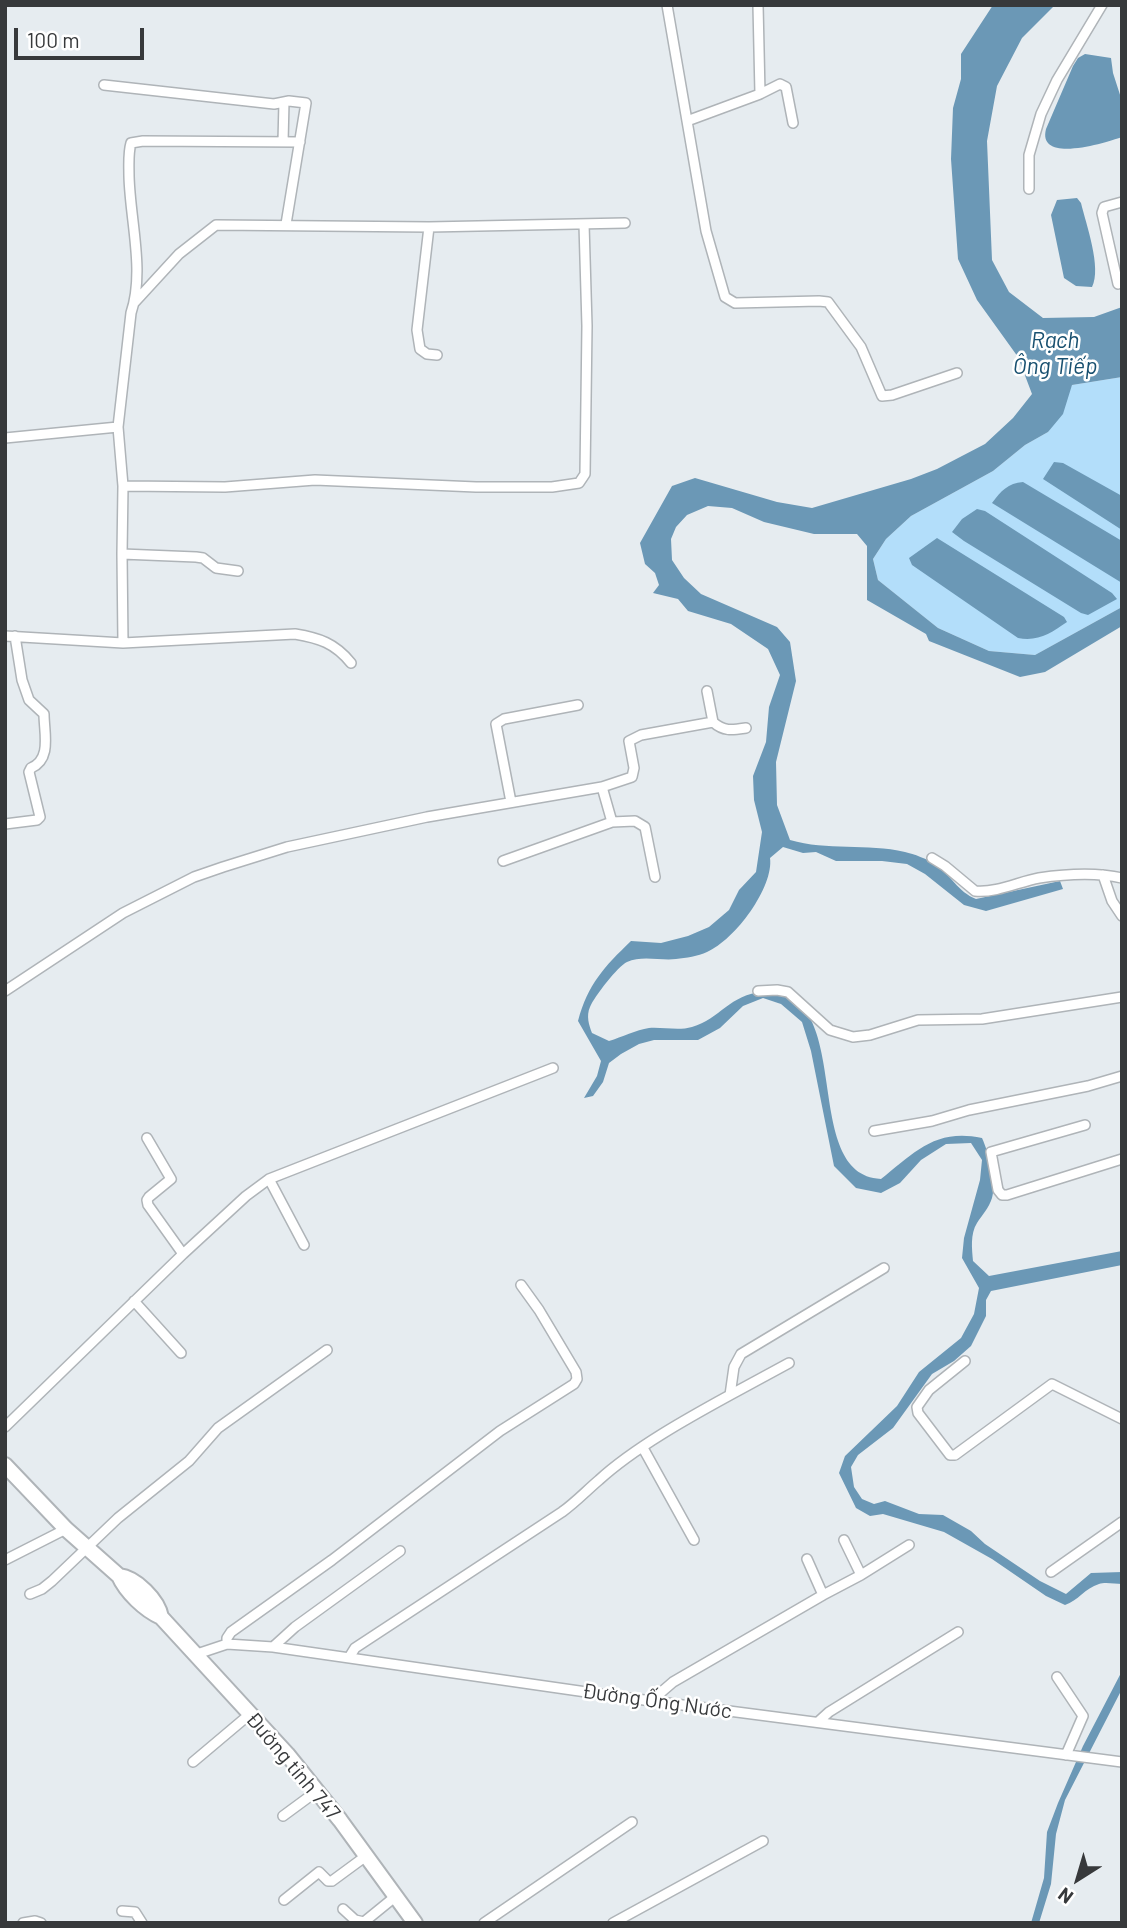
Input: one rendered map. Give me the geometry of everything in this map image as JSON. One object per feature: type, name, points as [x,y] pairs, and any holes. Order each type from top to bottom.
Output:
[{"type":"main road","name":"Đường tỉnh 747","points":[[5,1465],[66,1529],[119,1576],[128,1577],[159,1606],[161,1617],[287,1754],[317,1791],[415,1923]]},
{"type":"street","points":[[667,5],[706,231],[728,302],[828,302],[861,346],[882,396],[957,373]]},
{"type":"street","points":[[758,5],[760,94]]},
{"type":"street","points":[[1029,189],[1029,155],[1041,114],[1057,80],[1102,5]]},
{"type":"street","points":[[687,121],[780,84],[786,86],[793,123]]},
{"type":"street","points":[[104,85],[274,104],[286,101],[306,103],[286,224]]},
{"type":"street","points":[[283,142],[286,101]]},
{"type":"street","points":[[123,643],[123,486],[118,426],[134,303],[136,260],[130,203],[131,143],[300,142]]},
{"type":"street","points":[[1122,202],[1104,206],[1102,213],[1118,284],[1122,281]]},
{"type":"street","points":[[134,303],[179,254],[211,227],[229,224],[429,227],[625,223]]},
{"type":"street","points":[[123,486],[225,487],[315,481],[552,487],[579,483],[585,474],[587,326],[584,224]]},
{"type":"street","points":[[429,227],[417,330],[420,349],[427,354],[437,355]]},
{"type":"street","points":[[5,438],[118,426]]},
{"type":"street","points":[[122,554],[203,558],[216,568],[237,571]]},
{"type":"street","points":[[5,824],[37,820],[40,817],[29,770],[40,764],[45,755],[44,714],[29,700],[10,636],[123,643],[295,634],[322,639],[351,663]]},
{"type":"street","points":[[707,691],[713,722]]},
{"type":"street","points":[[512,803],[496,724],[504,719],[578,705]]},
{"type":"street","points":[[5,991],[123,912],[194,877],[287,847],[427,817],[602,787],[632,777],[634,773],[629,745],[632,738],[713,722],[729,731],[746,728]]},
{"type":"street","points":[[602,787],[612,822]]},
{"type":"street","points":[[503,861],[612,822],[635,821],[645,827],[655,877]]},
{"type":"street","points":[[932,858],[975,891],[994,890],[1040,878],[1079,874],[1122,878]]},
{"type":"street","points":[[1103,875],[1112,901],[1122,916]]},
{"type":"street","points":[[758,991],[788,992],[830,1030],[853,1037],[870,1035],[918,1020],[982,1019],[1122,997]]},
{"type":"street","points":[[5,1427],[183,1254],[246,1196],[269,1179],[553,1068]]},
{"type":"street","points":[[874,1131],[932,1121],[969,1110],[1088,1086],[1122,1076]]},
{"type":"street","points":[[1085,1125],[991,1152],[998,1190],[1002,1195],[1017,1192],[1122,1159]]},
{"type":"street","points":[[147,1138],[171,1178],[149,1197],[148,1205],[183,1254]]},
{"type":"street","points":[[269,1179],[304,1245]]},
{"type":"street","points":[[730,1395],[734,1367],[741,1354],[884,1268]]},
{"type":"street","points":[[227,1644],[231,1632],[321,1568],[500,1431],[574,1384],[577,1379],[576,1372],[521,1285]]},
{"type":"street","points":[[134,1301],[181,1353]]},
{"type":"street","points":[[30,1594],[42,1589],[117,1518],[189,1461],[218,1428],[327,1350]]},
{"type":"street","points":[[965,1361],[929,1390],[917,1407],[918,1413],[950,1455],[992,1429],[1052,1384],[1122,1419]]},
{"type":"street","points":[[349,1656],[355,1648],[580,1500],[599,1480],[643,1448],[789,1363]]},
{"type":"street","points":[[643,1448],[694,1540]]},
{"type":"street","points":[[1051,1572],[1122,1522]]},
{"type":"street","points":[[5,1560],[66,1529]]},
{"type":"street","points":[[844,1540],[860,1575]]},
{"type":"street","points":[[651,1701],[673,1682],[909,1545]]},
{"type":"street","points":[[273,1647],[295,1627],[400,1551]]},
{"type":"street","points":[[807,1559],[823,1595]]},
{"type":"street","points":[[818,1722],[829,1712],[958,1632]]},
{"type":"street","name":"Đường Ống Nước","points":[[194,1655],[227,1644],[273,1647],[651,1701],[1122,1762]]},
{"type":"street","points":[[1057,1677],[1083,1716],[1066,1755]]},
{"type":"street","points":[[192,1762],[250,1714]]},
{"type":"street","points":[[283,1816],[317,1791]]},
{"type":"street","points":[[484,1923],[632,1822]]},
{"type":"street","points":[[613,1923],[764,1841]]},
{"type":"street","points":[[284,1900],[319,1872],[328,1881],[332,1881],[366,1856]]},
{"type":"street","points":[[343,1909],[355,1920],[364,1922],[396,1896]]},
{"type":"street","points":[[122,1911],[135,1912],[142,1923]]},
{"type":"street","points":[[23,1923],[41,1923]]},
{"type":"shaded area","points":[[1122,377],[1122,607],[1035,655],[989,651],[938,628],[878,580],[873,559],[886,539],[911,516],[993,471],[1025,445],[1048,432],[1072,385]]},
{"type":"water","name":"Rạch Ông Tiếp","points":[[993,5],[1055,5],[1022,38],[997,86],[987,141],[992,260],[1009,292],[1043,318],[1094,317],[1122,307],[1122,377],[1072,385],[1063,414],[1048,432],[1025,445],[993,471],[911,516],[886,539],[873,559],[878,580],[938,628],[989,651],[1035,655],[1122,607],[1122,626],[1045,672],[1020,677],[929,641],[926,634],[867,600],[867,546],[857,534],[814,534],[764,522],[732,508],[708,506],[687,515],[676,527],[671,539],[672,560],[684,578],[701,594],[777,627],[790,642],[796,681],[776,762],[777,805],[790,840],[818,845],[891,849],[912,854],[935,864],[964,892],[976,899],[1060,881],[1063,889],[986,911],[964,905],[925,874],[907,864],[836,861],[816,852],[803,853],[783,847],[770,858],[766,883],[750,911],[718,946],[696,956],[627,962],[612,975],[596,996],[588,1017],[592,1033],[609,1041],[649,1028],[692,1027],[742,997],[752,994],[763,992],[792,998],[810,1018],[820,1047],[832,1116],[841,1147],[856,1170],[881,1179],[915,1152],[938,1140],[966,1136],[982,1138],[992,1168],[994,1184],[989,1205],[975,1227],[972,1252],[973,1261],[989,1276],[1122,1251],[1122,1265],[991,1291],[986,1300],[986,1316],[971,1346],[954,1361],[932,1374],[893,1428],[858,1455],[851,1467],[854,1487],[862,1499],[874,1504],[885,1501],[919,1514],[943,1515],[971,1531],[985,1544],[1040,1581],[1066,1594],[1091,1573],[1122,1572],[1122,1584],[1099,1584],[1065,1605],[1046,1596],[992,1559],[944,1532],[883,1514],[870,1516],[856,1508],[839,1473],[845,1456],[897,1406],[919,1372],[961,1338],[974,1314],[979,1288],[962,1258],[982,1160],[971,1143],[946,1144],[921,1160],[900,1183],[881,1193],[856,1188],[834,1166],[811,1051],[802,1022],[781,1004],[763,998],[743,1006],[720,1028],[698,1040],[654,1040],[639,1044],[609,1063],[603,1082],[593,1096],[584,1098],[597,1076],[601,1061],[578,1021],[592,986],[631,941],[661,943],[709,927],[729,910],[739,890],[756,872],[762,832],[754,800],[753,776],[766,742],[769,707],[780,675],[768,649],[731,624],[688,611],[678,599],[653,593],[659,585],[655,573],[645,564],[640,543],[672,486],[695,478],[777,502],[812,508],[937,469],[985,444],[1013,418],[1032,394],[1018,357],[977,300],[958,259],[951,159],[953,108],[961,79],[961,54]]},
{"type":"water","points":[[1085,54],[1111,58],[1122,101],[1122,137],[1074,148],[1052,146],[1046,140],[1046,129],[1073,66],[1078,58]]},
{"type":"water","points":[[1077,198],[1081,203],[1094,258],[1095,279],[1092,287],[1076,286],[1064,278],[1051,215],[1057,200]]},
{"type":"water","points":[[1054,462],[1063,463],[1122,496],[1122,530],[1043,479]]},
{"type":"water","points":[[1023,482],[1122,541],[1122,583],[992,503],[1005,488]]},
{"type":"water","points":[[977,509],[985,511],[1112,593],[1117,599],[1088,615],[1081,613],[952,532],[962,519]]},
{"type":"water","points":[[937,538],[1064,617],[1067,622],[1038,638],[1018,638],[912,565],[909,558]]},
{"type":"water","points":[[1122,1671],[1122,1689],[1065,1800],[1056,1834],[1051,1884],[1039,1923],[1031,1923],[1044,1878],[1047,1832],[1083,1746]]}]
